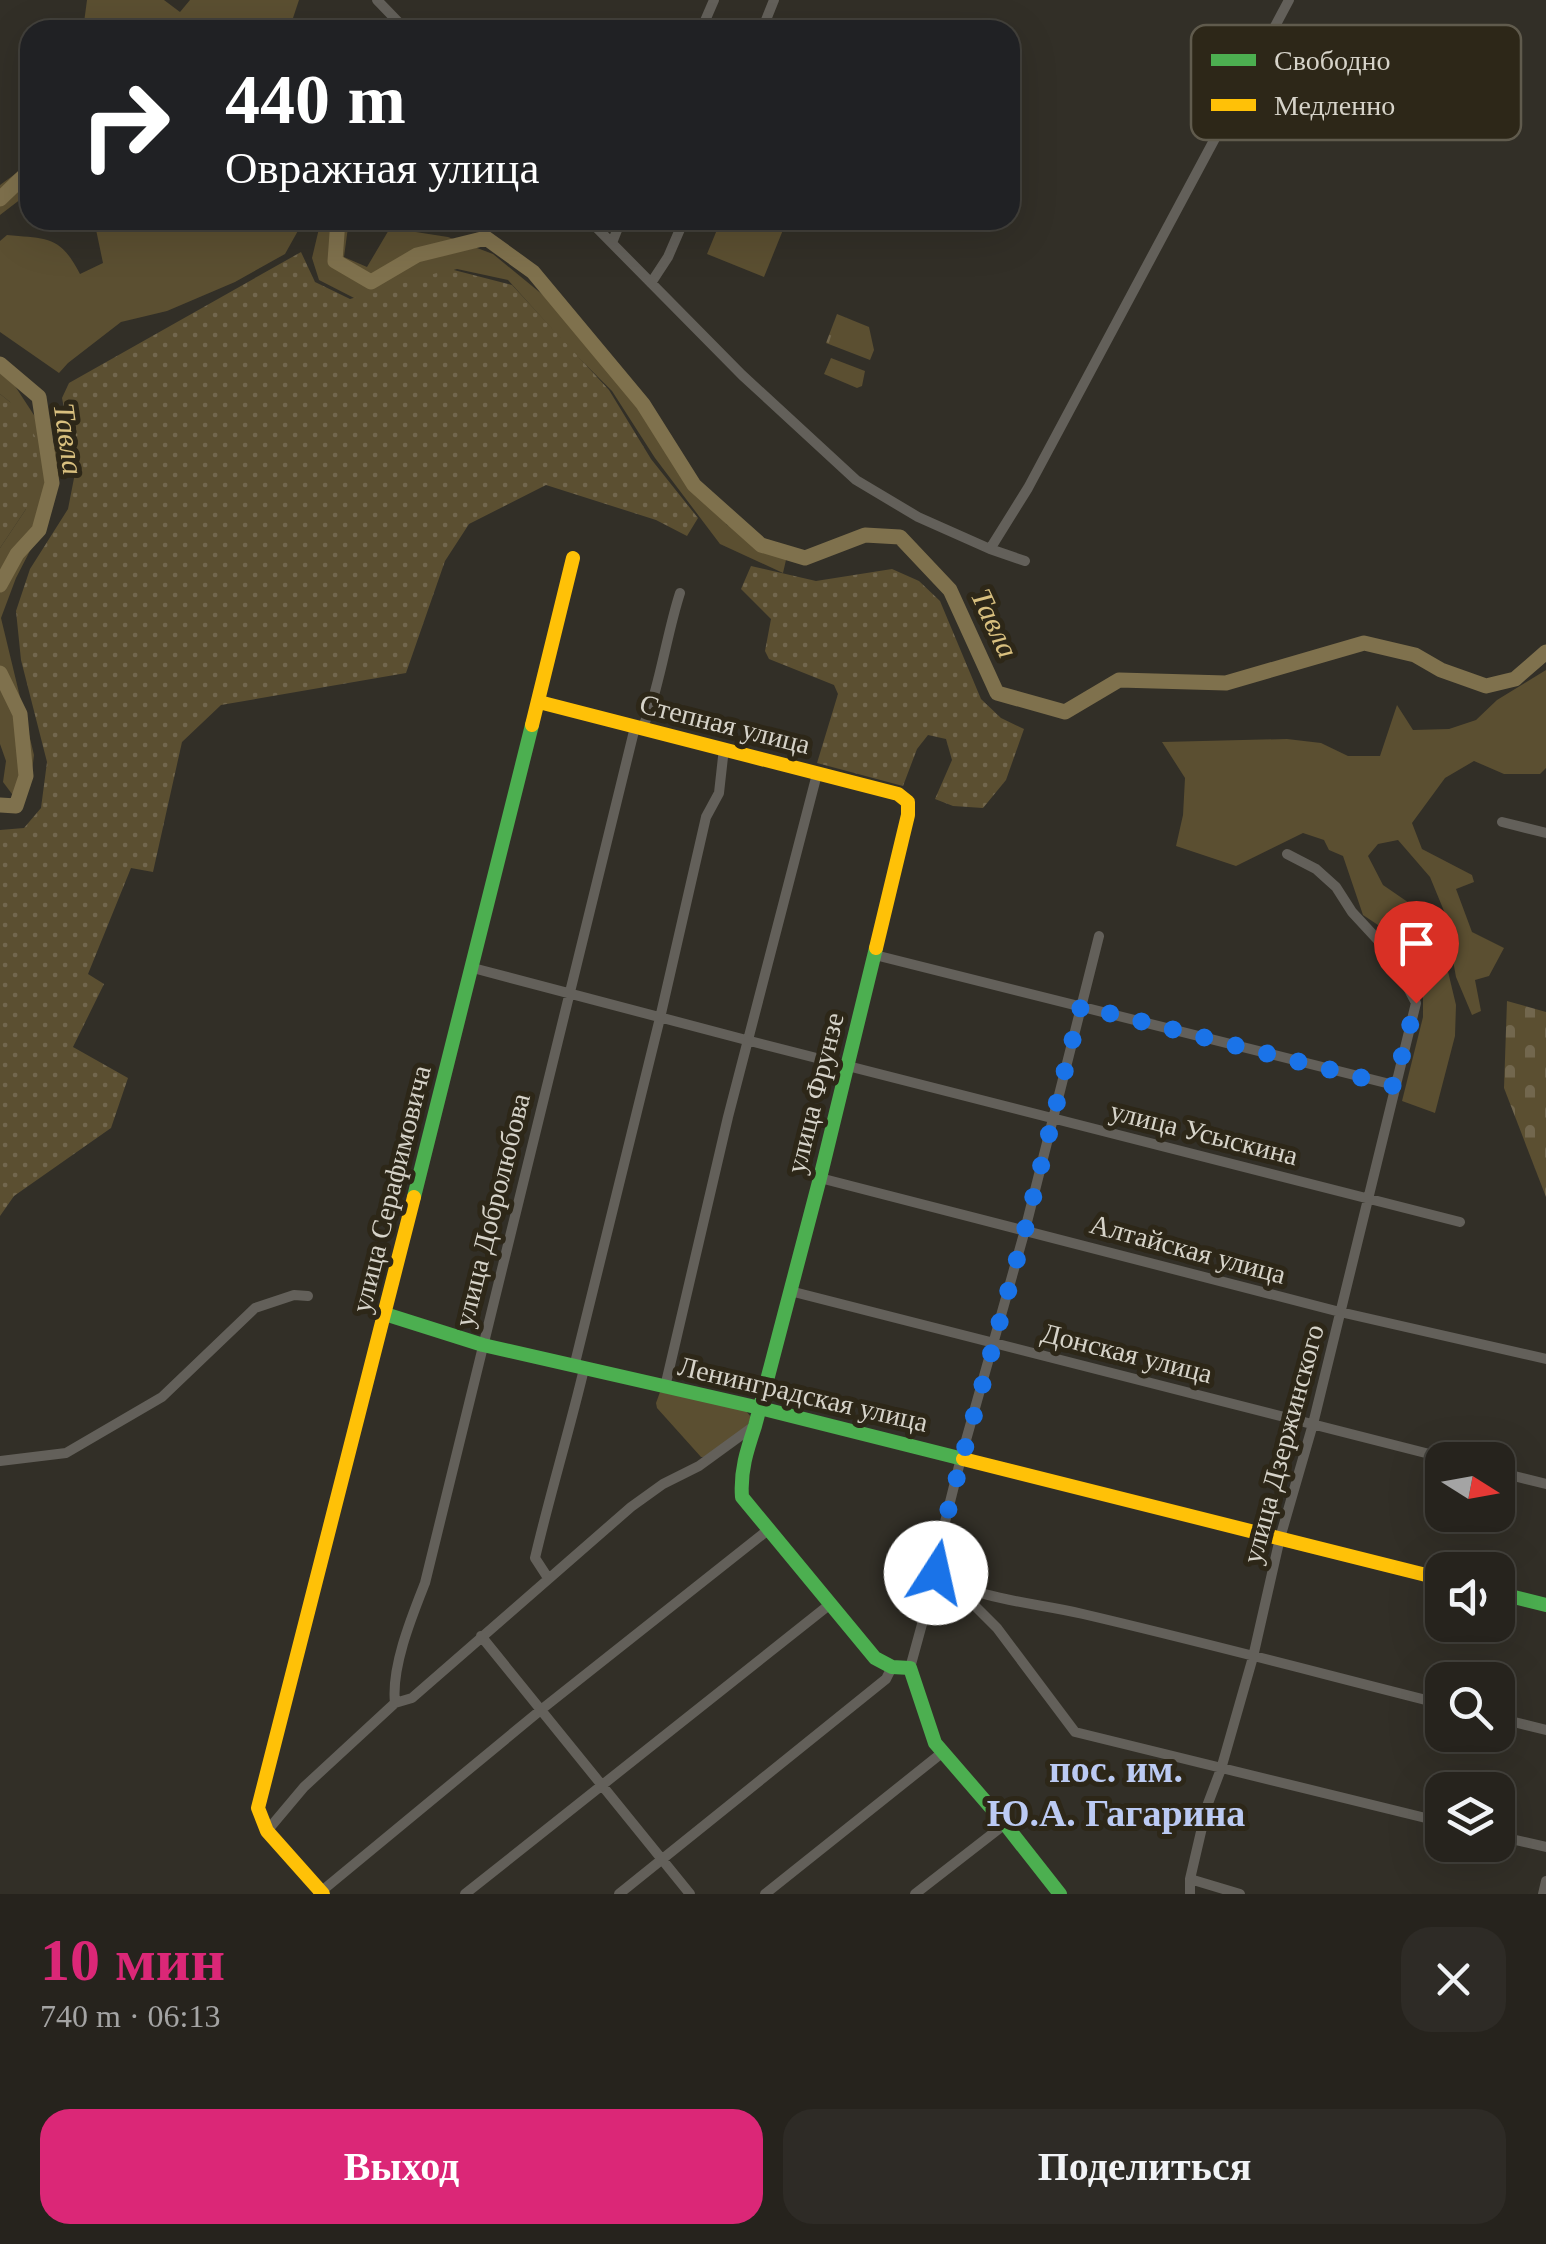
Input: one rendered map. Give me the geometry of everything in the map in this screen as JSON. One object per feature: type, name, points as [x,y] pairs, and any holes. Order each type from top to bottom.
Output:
[{"type":"street","points":[[377,0],[396,20]]},
{"type":"street","points":[[1276,25],[1289,0]]},
{"type":"street","points":[[990,549],[1028,488],[1214,140]]},
{"type":"street","points":[[599,230],[742,375],[856,480],[918,517],[1025,561]]},
{"type":"street","points":[[612,243],[617,230]]},
{"type":"street","points":[[651,283],[668,258],[680,230]]},
{"type":"street","name":"улица Серафимовича","points":[[267,1831],[258,1808],[473,968],[573,558]]},
{"type":"street","name":"улица Добролюбова","points":[[396,1703],[394,1692],[405,1635],[424,1583],[568,993],[638,728],[649,714],[680,593]]},
{"type":"street","name":"Степная улица","points":[[539,702],[898,794]]},
{"type":"street","points":[[548,1578],[535,1558],[706,817],[720,793],[724,748]]},
{"type":"street","points":[[665,1387],[724,1136],[817,774]]},
{"type":"street","name":"улица Фрунзе","points":[[892,1667],[875,1658],[768,1530],[742,1497],[739,1478],[875,955],[909,807],[898,794]]},
{"type":"street","points":[[1502,822],[1546,832]]},
{"type":"street","name":"улица Дзержинского","points":[[1190,1894],[1207,1806],[1253,1657],[1416,1003],[1389,952],[1352,912],[1336,887],[1316,869],[1287,854]]},
{"type":"street","points":[[1060,1894],[935,1743],[910,1668],[1099,936]]},
{"type":"street","points":[[875,955],[1394,1086]]},
{"type":"street","name":"улица Усыскина","points":[[473,968],[1460,1222]]},
{"type":"street","name":"Алтайская улица","points":[[820,1178],[1340,1312],[1546,1360]]},
{"type":"street","name":"Донская улица","points":[[790,1291],[1425,1453]]},
{"type":"street","points":[[0,1461],[66,1453],[162,1397],[255,1308],[294,1296],[308,1296]]},
{"type":"street","name":"Ленинградская улица","points":[[385,1314],[483,1345],[760,1408],[1425,1575]]},
{"type":"street","points":[[755,1426],[699,1466],[647,1496],[412,1698],[396,1703],[304,1787],[267,1831],[321,1893],[542,1709],[768,1530]]},
{"type":"street","points":[[1515,1476],[1546,1484]]},
{"type":"street","points":[[936,1573],[996,1628],[1075,1732],[1425,1818]]},
{"type":"street","points":[[952,1584],[1425,1700]]},
{"type":"street","points":[[1515,1597],[1546,1605]]},
{"type":"street","points":[[465,1894],[829,1605]]},
{"type":"street","points":[[482,1636],[690,1894]]},
{"type":"street","points":[[618,1894],[886,1679],[892,1667],[910,1668]]},
{"type":"street","points":[[1515,1722],[1546,1730]]},
{"type":"street","points":[[765,1894],[943,1752]]},
{"type":"street","points":[[916,1894],[1005,1824]]},
{"type":"street","points":[[1515,1840],[1546,1847]]},
{"type":"street","points":[[1190,1880],[1240,1894]]},
{"type":"street","points":[[1543,1894],[1546,1881]]},
{"type":"green space","points":[[87,0],[164,0],[180,12],[190,0],[299,0],[292,20],[84,20]]},
{"type":"green space","points":[[20,170],[20,200],[0,215],[0,185]]},
{"type":"green space","points":[[96,230],[298,230],[285,254],[235,282],[167,311],[121,322],[59,373],[0,332],[0,241],[7,235],[51,241],[66,252],[80,274],[103,263]]},
{"type":"green space","points":[[319,230],[348,230],[344,257],[367,267],[389,230],[448,237],[493,254],[618,363],[727,525],[789,547],[783,573],[720,544],[655,458],[612,391],[508,280],[457,269],[356,299],[319,280],[312,258]]},
{"type":"green space","points":[[717,230],[783,230],[764,277],[707,254]]},
{"type":"green space","points":[[301,252],[315,282],[350,299],[450,269],[512,285],[609,390],[651,459],[698,518],[687,536],[656,520],[546,485],[469,524],[445,561],[406,673],[221,705],[182,742],[153,872],[131,868],[88,974],[104,984],[73,1047],[128,1078],[111,1128],[14,1196],[0,1216],[0,830],[24,828],[41,808],[47,762],[21,660],[16,611],[30,569],[68,509],[76,468],[62,398],[69,383]]},
{"type":"green space","points":[[837,314],[869,327],[874,350],[870,360],[826,343]]},
{"type":"green space","points":[[831,358],[865,371],[862,386],[857,388],[824,374]]},
{"type":"green space","points":[[0,373],[15,386],[62,458],[53,506],[16,578],[1,618],[34,755],[30,787],[15,798],[3,782],[6,761],[0,744],[0,548],[26,509],[10,402],[0,394]]},
{"type":"green space","points":[[0,394],[35,436],[39,477],[26,509],[0,548]]},
{"type":"green space","points":[[751,566],[816,581],[892,569],[919,581],[940,601],[981,699],[1001,718],[1024,729],[1006,780],[983,808],[953,806],[935,799],[952,760],[946,739],[928,735],[917,749],[903,786],[817,763],[838,694],[834,685],[769,659],[765,651],[771,619],[741,589]]},
{"type":"green space","points":[[1546,670],[1546,768],[1540,774],[1504,774],[1474,761],[1445,778],[1412,823],[1422,849],[1472,875],[1474,882],[1456,889],[1472,932],[1504,948],[1489,976],[1475,980],[1481,1011],[1472,1015],[1456,977],[1444,911],[1430,877],[1398,840],[1378,844],[1368,856],[1383,885],[1431,918],[1439,934],[1456,1005],[1455,1036],[1435,1113],[1402,1101],[1423,1017],[1423,987],[1396,937],[1363,915],[1343,856],[1329,850],[1324,840],[1303,833],[1236,866],[1176,846],[1185,778],[1162,742],[1287,739],[1321,743],[1348,756],[1380,756],[1397,705],[1413,730],[1449,729],[1476,720],[1497,700]]},
{"type":"green space","points":[[1507,1001],[1546,1012],[1546,1197],[1504,1088]]},
{"type":"green space","points":[[660,1392],[724,1404],[746,1411],[751,1417],[747,1427],[707,1457],[701,1457],[657,1408]]},
{"type":"waterway","name":"Тавла","points":[[0,199],[20,180]]},
{"type":"waterway","name":"Тавла","points":[[337,230],[335,261],[371,282],[417,255],[486,238],[533,272],[643,404],[694,485],[761,545],[805,558],[865,535],[900,537],[950,590],[997,693],[1065,712],[1119,680],[1226,683],[1364,643],[1415,655],[1441,670],[1486,686],[1515,679],[1546,652]]},
{"type":"waterway","name":"Тавла","points":[[0,364],[39,397],[52,483],[39,530],[17,554],[0,585]]},
{"type":"waterway","name":"Тавла","points":[[0,673],[20,714],[26,776],[16,806],[0,805]]},
{"type":"traffic: fast","points":[[414,1197],[532,725]]},
{"type":"traffic: fast","points":[[876,948],[747,1452],[742,1497],[875,1658],[892,1667],[910,1668],[935,1743],[1060,1894]]},
{"type":"traffic: fast","points":[[385,1314],[483,1345],[963,1459]]},
{"type":"traffic: fast","points":[[1515,1597],[1546,1605]]},
{"type":"traffic: slow","points":[[532,725],[573,558]]},
{"type":"traffic: slow","points":[[539,702],[898,794],[908,802],[908,815],[876,948]]},
{"type":"traffic: slow","points":[[323,1894],[267,1831],[258,1808],[414,1197]]},
{"type":"traffic: slow","points":[[963,1459],[1425,1575]]},
{"type":"district","name":"пос. им. Ю.А. Гагарина","points":[[1116,1791]]},
{"type":"route","points":[[936,1573],[938,1550],[1081,1006],[1394,1086],[1416,1003]]}]
